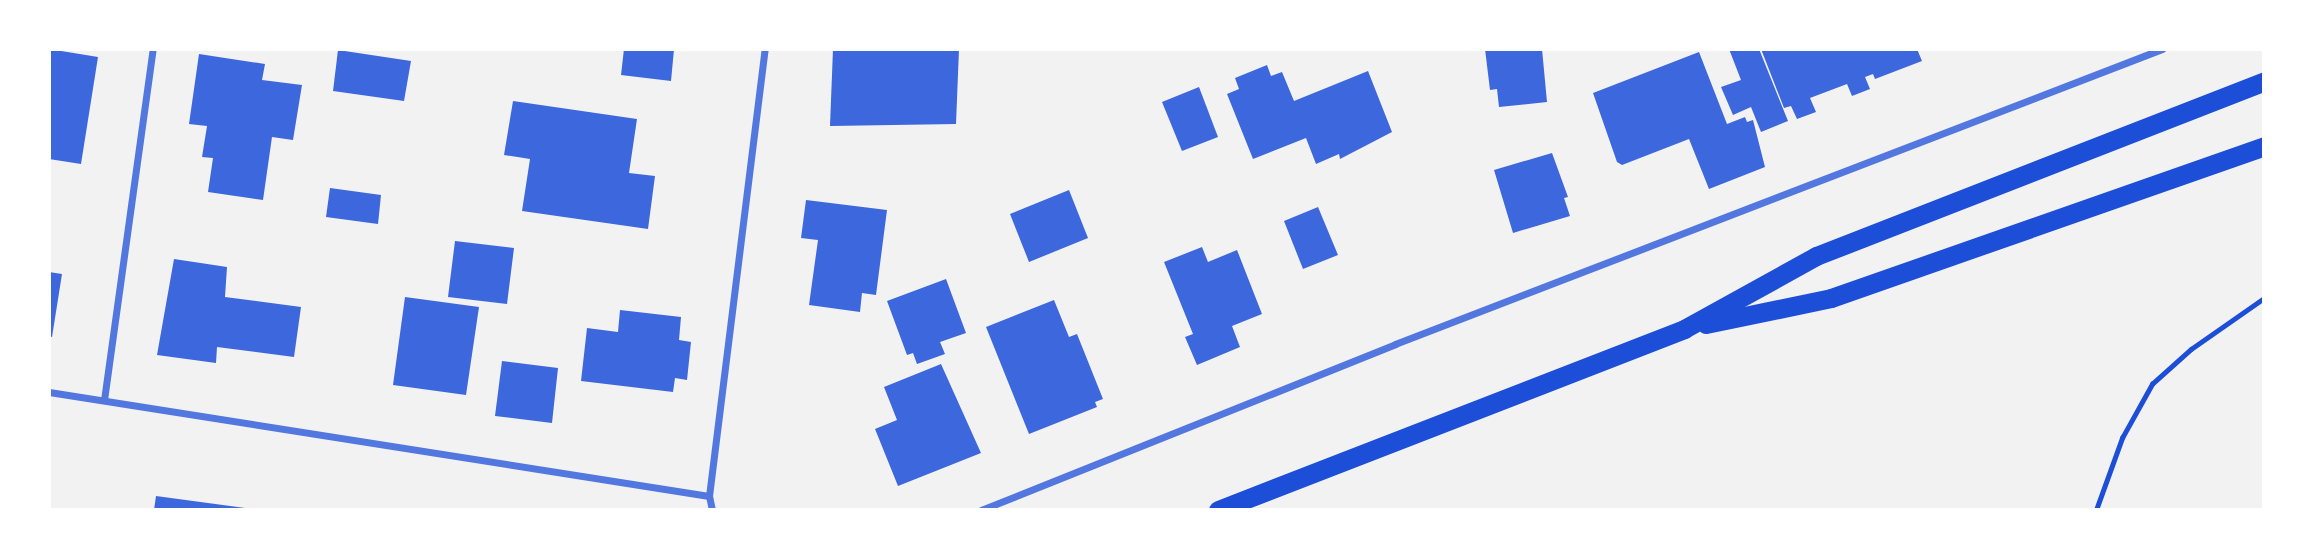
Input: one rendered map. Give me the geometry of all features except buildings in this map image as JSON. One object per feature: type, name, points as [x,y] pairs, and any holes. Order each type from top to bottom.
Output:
[{"type":"highway","points":[[1218,510],[1684,328],[1816,256],[2264,81]]},
{"type":"highway","points":[[1684,328],[1831,298],[2264,146]]},
{"type":"street","points":[[104,400],[153,49]]},
{"type":"street","points":[[712,510],[709,496],[765,49]]},
{"type":"street","points":[[981,510],[1395,344],[2162,49]]},
{"type":"street","points":[[49,392],[709,496]]},
{"type":"path","points":[[2096,510],[2122,438],[2152,384],[2191,349],[2264,298]]}]
